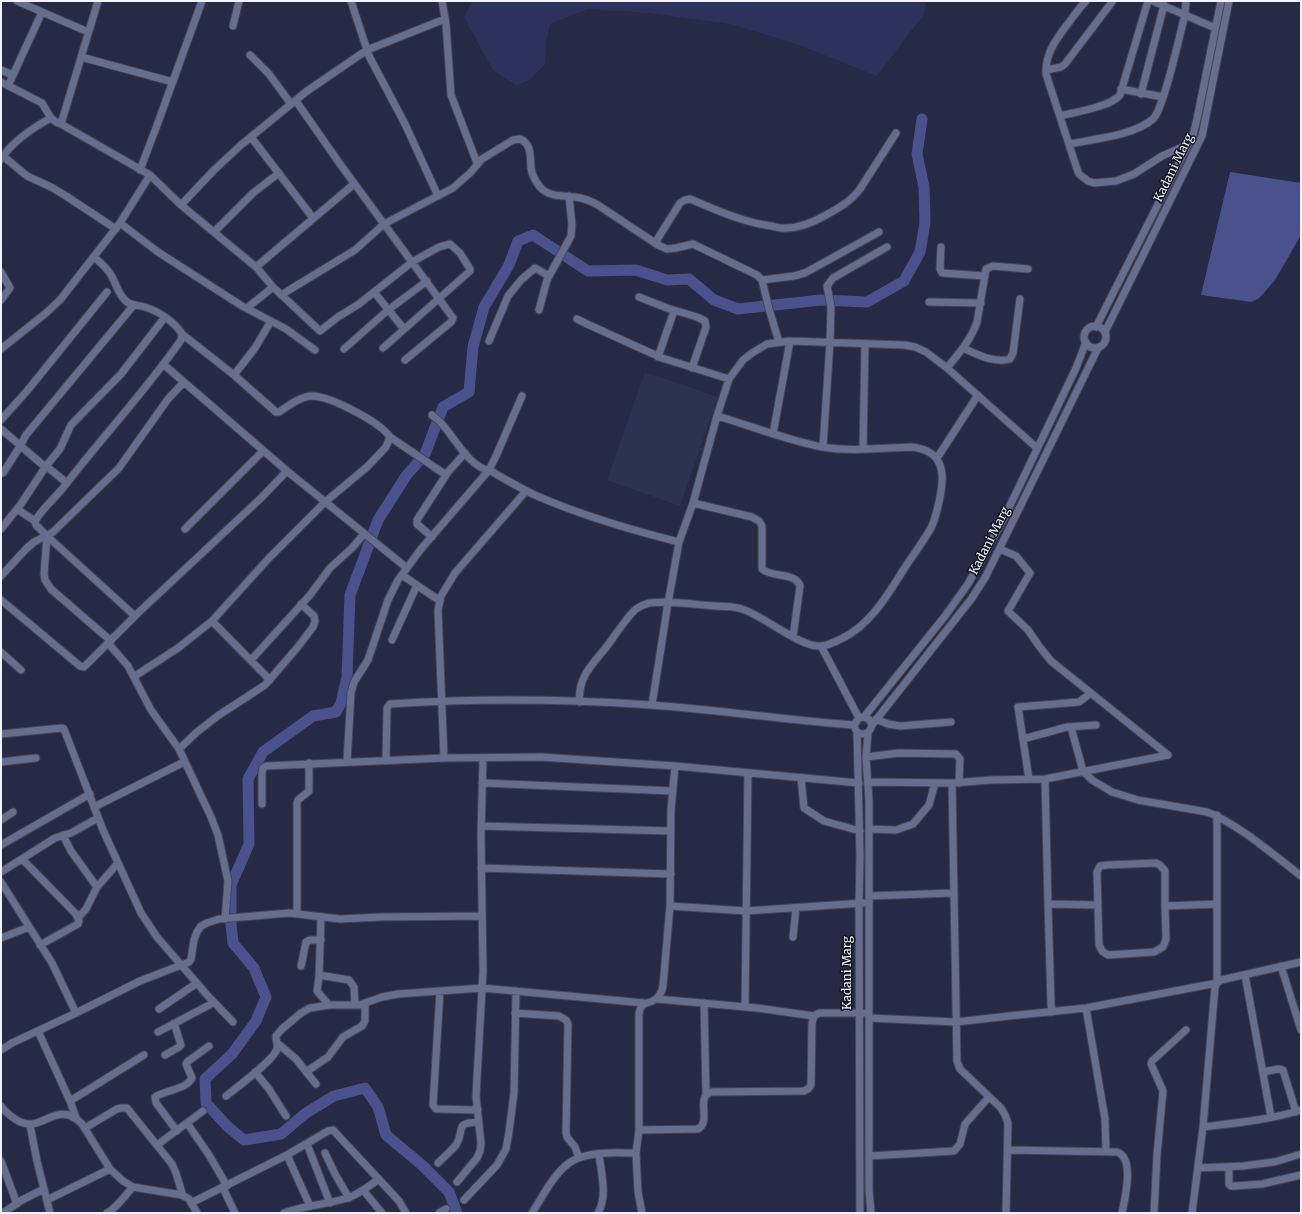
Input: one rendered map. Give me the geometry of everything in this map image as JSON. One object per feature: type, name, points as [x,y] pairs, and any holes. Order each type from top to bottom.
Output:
[{"type":"street","points":[[17,1],[88,32]]},
{"type":"street","points":[[61,124],[98,1]]},
{"type":"street","points":[[140,170],[202,1]]},
{"type":"street","points":[[233,26],[240,1]]},
{"type":"street","points":[[351,1],[367,50],[438,196]]},
{"type":"street","points":[[442,1],[445,19],[451,94],[477,163]]},
{"type":"street","points":[[1086,1],[1056,39],[1047,58],[1046,70],[1076,169],[1079,174],[1088,181],[1094,183],[1116,181],[1126,178],[1162,156],[1187,145]]},
{"type":"street","points":[[1104,1],[1113,1]]},
{"type":"street","points":[[1046,70],[1061,67],[1065,64],[1113,1]]},
{"type":"street","points":[[1060,116],[1109,104],[1117,99],[1122,89],[1148,1]]},
{"type":"street","points":[[1153,1],[1216,28]]},
{"type":"street","points":[[1069,144],[1114,136],[1140,127],[1154,118],[1163,97],[1185,14],[1186,1]]},
{"type":"street","name":"Kadani Marg","points":[[1096,327],[1193,134],[1221,1]]},
{"type":"street","name":"Kadani Marg","points":[[1105,332],[1202,136],[1229,1]]},
{"type":"street","points":[[1141,94],[1164,5]]},
{"type":"street","points":[[8,86],[42,12]]},
{"type":"street","points":[[181,205],[214,170],[307,91],[367,50],[445,19]]},
{"type":"street","points":[[250,55],[294,102],[453,318],[405,360]]},
{"type":"street","points":[[81,57],[173,82]]},
{"type":"street","points":[[1,70],[13,75]]},
{"type":"street","points":[[1,82],[42,103],[56,122],[150,176],[181,205],[256,267],[273,287],[320,332],[338,317],[359,304],[412,262],[439,247],[450,244],[460,253],[470,271],[383,348]]},
{"type":"street","points":[[1122,89],[1141,94],[1163,97]]},
{"type":"street","points":[[52,118],[36,125],[21,137],[2,157],[27,176],[51,187],[118,226],[247,308],[286,329],[315,350]]},
{"type":"street","points":[[655,243],[680,203],[690,199],[753,224],[785,228],[797,227],[820,219],[855,196],[896,133]]},
{"type":"street","points":[[251,137],[314,218]]},
{"type":"street","points":[[281,295],[355,250],[384,224],[453,188],[470,173],[482,159],[513,140],[520,139],[526,143],[530,149],[531,169],[534,178],[540,187],[550,194],[569,196],[598,204],[655,243],[667,249],[693,244],[757,275],[762,280],[769,309],[780,342]]},
{"type":"street","points":[[214,232],[253,193],[279,174]]},
{"type":"street","points":[[1,349],[60,300],[118,226],[150,176]]},
{"type":"street","points":[[256,267],[354,184]]},
{"type":"street","points":[[539,310],[550,276],[571,236],[572,230],[569,196]]},
{"type":"street","points":[[762,280],[805,273],[879,232]]},
{"type":"street","points":[[823,447],[831,307],[827,286],[834,278],[887,247]]},
{"type":"street","points":[[941,247],[940,269],[942,273],[985,276]]},
{"type":"street","points":[[94,257],[111,275],[122,298],[133,306],[144,306],[165,317],[179,328],[182,334],[234,375],[276,412],[279,412],[305,398],[311,396],[319,397],[353,410],[373,423],[390,438],[446,475]]},
{"type":"street","points":[[948,368],[974,330],[981,303],[986,269],[994,266],[1028,269]]},
{"type":"street","points":[[489,341],[508,296],[527,274],[535,268],[550,276]]},
{"type":"street","points":[[1,272],[10,288],[1,300]]},
{"type":"street","points":[[344,349],[388,310],[426,281]]},
{"type":"street","points":[[247,308],[273,287]]},
{"type":"street","points":[[1,420],[28,392],[107,292]]},
{"type":"street","points":[[374,292],[404,329]]},
{"type":"street","points":[[639,297],[705,321],[704,336],[692,368]]},
{"type":"street","points":[[963,348],[986,358],[996,360],[1010,359],[1013,353],[1020,298]]},
{"type":"street","points":[[929,302],[981,303]]},
{"type":"street","points":[[1,473],[4,473],[26,435],[133,306]]},
{"type":"street","points":[[658,357],[674,311]]},
{"type":"street","points":[[1,529],[60,449],[71,425],[121,374],[165,317]]},
{"type":"street","points":[[577,318],[658,357],[729,379]]},
{"type":"street","points":[[234,375],[255,348],[271,321]]},
{"type":"street","points":[[1096,327],[1101,328],[1105,332],[1106,341],[1098,348],[1091,347],[1086,342],[1085,336],[1090,328],[1096,327]]},
{"type":"street","points":[[35,521],[163,364],[181,340],[182,334]]},
{"type":"street","points":[[773,434],[790,341]]},
{"type":"street","points":[[652,705],[679,542],[694,503],[717,416],[729,379],[743,360],[752,352],[767,344],[790,341],[915,347],[926,352],[948,368],[1037,448]]},
{"type":"street","name":"Kadani Marg","points":[[861,717],[940,622],[968,584],[1004,518],[1076,368],[1086,342]]},
{"type":"street","points":[[863,449],[865,344]]},
{"type":"street","name":"Kadani Marg","points":[[874,722],[972,598],[986,576],[1098,348]]},
{"type":"street","points":[[163,364],[287,471],[408,568]]},
{"type":"street","points":[[1,576],[34,542],[57,528],[119,468],[168,399],[184,382]]},
{"type":"street","points":[[937,458],[978,395]]},
{"type":"street","points":[[347,762],[351,694],[354,682],[368,660],[388,600],[402,575],[489,470],[522,396]]},
{"type":"street","points":[[432,415],[441,422],[466,453],[479,467],[484,470],[489,470],[526,491],[575,511],[635,531],[679,542]]},
{"type":"street","points":[[580,702],[579,692],[581,680],[636,609],[648,603],[741,608],[812,646],[822,646],[844,638],[860,627],[873,614],[926,537],[935,517],[943,477],[937,458],[930,452],[921,448],[911,447],[863,449],[823,447],[773,434],[717,416]]},
{"type":"street","points":[[1,430],[67,483]]},
{"type":"street","points":[[134,676],[178,648],[212,621],[269,558],[325,502],[367,467],[386,447],[390,438]]},
{"type":"street","points":[[185,529],[263,451]]},
{"type":"street","points":[[432,537],[418,526],[417,522],[446,475],[466,453]]},
{"type":"street","points":[[1,600],[82,668],[86,666],[135,616],[261,498],[287,471]]},
{"type":"street","points":[[444,758],[438,610],[440,601],[446,586],[455,573],[526,491]]},
{"type":"street","points":[[694,503],[752,517],[759,521],[762,526],[762,569],[771,574],[794,578],[799,582],[800,586],[793,637]]},
{"type":"street","points":[[17,509],[35,521],[36,525],[46,536],[135,616]]},
{"type":"street","points":[[251,660],[317,587],[330,568],[366,535]]},
{"type":"street","points":[[46,536],[45,580],[51,589],[109,642],[123,659],[134,676],[151,710],[178,749],[211,817],[218,835],[228,881],[226,918]]},
{"type":"street","points":[[868,782],[955,783],[1045,778],[1168,755],[1052,661],[1028,630],[1008,610],[1030,573],[1016,556],[1000,549]]},
{"type":"street","points":[[402,575],[440,601]]},
{"type":"street","points":[[392,640],[417,585]]},
{"type":"street","points":[[178,749],[197,732],[260,689],[270,680],[313,627],[315,618],[301,604]]},
{"type":"street","points":[[212,621],[270,680]]},
{"type":"street","points":[[822,646],[861,717],[874,722],[900,726],[952,722]]},
{"type":"street","points":[[1,652],[22,670]]},
{"type":"street","points":[[1029,779],[1018,707],[1079,702],[1092,693]]},
{"type":"street","points":[[386,760],[388,705],[441,700],[543,700],[652,705],[807,722],[854,725]]},
{"type":"street","points":[[854,725],[861,717]]},
{"type":"street","points":[[854,725],[857,732],[862,734],[868,733],[874,722]]},
{"type":"street","points":[[1023,739],[1071,726],[1096,725]]},
{"type":"street","points":[[1071,726],[1083,771],[1092,780],[1112,792],[1138,800],[1207,812],[1228,821],[1281,859],[1301,876]]},
{"type":"street","points":[[1,734],[64,729],[98,818],[140,913],[157,937],[213,1003],[233,1022]]},
{"type":"street","name":"Kadani Marg","points":[[857,732],[860,831],[860,1213]]},
{"type":"street","name":"Kadani Marg","points":[[868,733],[866,757],[869,829],[868,1190],[871,1213]]},
{"type":"street","points":[[866,757],[899,753],[956,754],[960,759],[955,783],[954,893],[957,1061],[960,1069],[1001,1108],[1008,1123],[1006,1213]]},
{"type":"street","points":[[262,804],[262,773],[263,768],[266,766],[386,760],[541,757],[675,766],[859,783]]},
{"type":"street","points":[[1,762],[36,758]]},
{"type":"street","points":[[457,1182],[477,1158],[481,1143],[476,1096],[483,972],[481,826],[483,758]]},
{"type":"street","points":[[94,807],[184,762]]},
{"type":"street","points":[[297,914],[297,803],[298,800],[309,791],[309,764]]},
{"type":"street","points":[[656,999],[661,993],[663,986],[670,906],[671,831],[675,766]]},
{"type":"street","points":[[745,1007],[748,773]]},
{"type":"street","points":[[801,778],[804,808],[824,821],[860,831]]},
{"type":"street","points":[[1045,778],[1052,1012]]},
{"type":"street","points":[[482,783],[673,792]]},
{"type":"street","points":[[869,829],[896,830],[913,824],[929,805],[935,783]]},
{"type":"street","points":[[1,845],[90,794]]},
{"type":"street","points":[[1,820],[13,812]]},
{"type":"street","points":[[1192,1213],[1203,1127],[1214,992],[1217,983],[1217,816]]},
{"type":"street","points":[[1,872],[63,835],[98,818]]},
{"type":"street","points":[[481,826],[671,831]]},
{"type":"street","points":[[63,835],[71,851],[98,887]]},
{"type":"street","points":[[22,859],[78,918]]},
{"type":"street","points":[[40,945],[78,924],[78,918],[86,908],[98,887],[118,863]]},
{"type":"street","points":[[1156,863],[1160,865],[1165,871],[1165,906],[1166,940],[1162,947],[1154,952],[1108,955],[1102,952],[1099,945],[1097,905],[1097,872],[1100,866],[1156,863]]},
{"type":"street","points":[[481,868],[671,874]]},
{"type":"street","points":[[1,882],[52,963],[76,1013]]},
{"type":"street","points":[[670,906],[746,911],[859,903],[869,899],[954,893]]},
{"type":"street","points":[[1048,904],[1097,905]]},
{"type":"street","points":[[1165,906],[1217,904]]},
{"type":"street","points":[[793,936],[796,908]]},
{"type":"street","points":[[1,1050],[140,980],[189,962],[194,940],[202,926],[207,923],[226,918],[289,913],[340,919],[482,916]]},
{"type":"street","points":[[321,917],[321,940],[317,991],[329,1005]]},
{"type":"street","points":[[1,938],[29,927]]},
{"type":"street","points":[[301,966],[306,942],[310,940],[321,940]]},
{"type":"street","points":[[226,1096],[264,1065],[277,1050],[276,1036],[278,1032],[301,1013],[310,1008],[329,1005],[355,1005],[398,994],[482,988],[644,1003],[656,999],[704,1003],[814,1016],[819,1014],[859,1013],[869,1016],[956,1022],[1086,1008],[1217,983],[1221,980],[1301,962]]},
{"type":"street","points":[[1281,966],[1301,1030]]},
{"type":"street","points":[[319,975],[349,980],[354,988],[355,1005]]},
{"type":"street","points":[[1245,975],[1271,1118]]},
{"type":"street","points":[[159,1009],[197,983]]},
{"type":"street","points":[[440,991],[433,1105],[436,1109],[478,1110]]},
{"type":"street","points":[[464,1200],[497,1165],[506,1149],[514,1093],[516,991]]},
{"type":"street","points":[[158,1032],[213,1003]]},
{"type":"street","points":[[306,1072],[328,1057],[343,1037],[358,1029],[363,1024],[365,1018],[364,1003]]},
{"type":"street","points":[[642,1213],[638,1192],[636,1153],[639,1130],[639,1014],[640,1007],[644,1003]]},
{"type":"street","points":[[639,1130],[698,1129],[702,1126],[704,1122],[704,1097],[706,1094],[704,1003]]},
{"type":"street","points":[[1086,1008],[1105,1119],[1106,1152]]},
{"type":"street","points":[[515,1013],[559,1016],[566,1020],[568,1024],[566,1133],[567,1137],[575,1147],[579,1158]]},
{"type":"street","points":[[706,1094],[718,1092],[798,1092],[808,1089],[811,1085],[812,1023],[814,1016]]},
{"type":"street","points":[[165,1055],[181,1045],[174,1023]]},
{"type":"street","points":[[1154,1213],[1157,1155],[1163,1091],[1151,1064],[1152,1060],[1156,1056],[1186,1030]]},
{"type":"street","points":[[38,1031],[70,1101],[76,1118],[110,1168],[123,1181],[133,1186],[184,1196],[189,1199],[196,1213]]},
{"type":"street","points":[[277,1043],[296,1059],[316,1084]]},
{"type":"street","points":[[177,1131],[156,1103],[155,1097],[191,1081],[192,1078],[186,1064],[187,1062],[209,1046]]},
{"type":"street","points":[[70,1101],[144,1055]]},
{"type":"street","points":[[1203,1127],[1271,1118],[1299,1111],[1283,1070],[1278,1069],[1263,1072]]},
{"type":"street","points":[[255,1072],[286,1116]]},
{"type":"street","points":[[869,1156],[954,1151],[960,1144],[965,1124],[989,1097]]},
{"type":"street","points":[[1,1106],[7,1114],[22,1124],[30,1125],[59,1115],[68,1115],[76,1118]]},
{"type":"street","points":[[84,1128],[117,1109],[124,1107],[129,1110],[172,1164],[184,1196]]},
{"type":"street","points":[[157,1145],[203,1111]]},
{"type":"street","points":[[438,1163],[456,1145],[462,1126],[467,1123],[479,1122]]},
{"type":"street","points":[[187,1123],[209,1155],[225,1187],[235,1213]]},
{"type":"street","points":[[30,1125],[50,1213]]},
{"type":"street","points":[[191,1203],[287,1155],[328,1130],[332,1130],[399,1201],[406,1213]]},
{"type":"street","points":[[307,1144],[330,1203]]},
{"type":"street","points":[[1008,1150],[1116,1152],[1122,1154],[1127,1166],[1122,1213]]},
{"type":"street","points":[[325,1152],[335,1174],[349,1198]]},
{"type":"street","points":[[532,1213],[558,1174],[566,1165],[579,1158],[599,1154],[636,1153]]},
{"type":"street","points":[[598,1213],[602,1207],[603,1194],[599,1154]]},
{"type":"street","points":[[1198,1168],[1242,1166],[1274,1162],[1301,1154]]},
{"type":"street","points":[[287,1155],[310,1206]]},
{"type":"street","points":[[1,1161],[17,1204]]},
{"type":"street","points":[[1229,1167],[1228,1180],[1231,1186],[1262,1184],[1301,1176]]},
{"type":"street","points":[[47,1200],[110,1168]]},
{"type":"street","points":[[284,1213],[300,1207],[330,1203],[349,1198],[379,1179]]},
{"type":"street","points":[[107,1213],[117,1206],[119,1201],[133,1186]]},
{"type":"street","points":[[3,1213],[44,1189]]},
{"type":"street","points":[[363,1190],[382,1213]]},
{"type":"street","points":[[439,1213],[446,1209]]},
{"type":"shaded area","points":[[472,1],[926,1],[924,14],[877,76],[794,43],[731,24],[649,13],[588,9],[550,24],[546,42],[545,64],[531,79],[517,85],[498,74],[491,67],[464,17]]},
{"type":"shaded area","points":[[1230,172],[1301,183],[1301,235],[1275,280],[1258,299],[1251,302],[1201,295]]},
{"type":"shaded area","points":[[645,372],[718,397],[680,506],[607,480]]},
{"type":"waterway","points":[[457,1213],[449,1192],[422,1165],[386,1135],[378,1107],[365,1088],[334,1096],[306,1113],[281,1134],[244,1140],[227,1126],[206,1103],[205,1079],[232,1054],[256,1021],[266,997],[254,968],[233,943],[231,924],[231,885],[249,844],[248,779],[263,752],[313,716],[336,712],[341,703],[347,677],[350,595],[378,520],[406,476],[425,454],[443,407],[469,392],[473,347],[484,307],[509,265],[518,241],[533,235],[588,271],[636,270],[667,280],[689,279],[714,300],[738,309],[821,300],[867,302],[904,281],[920,252],[925,223],[924,187],[917,154],[922,119]]}]
